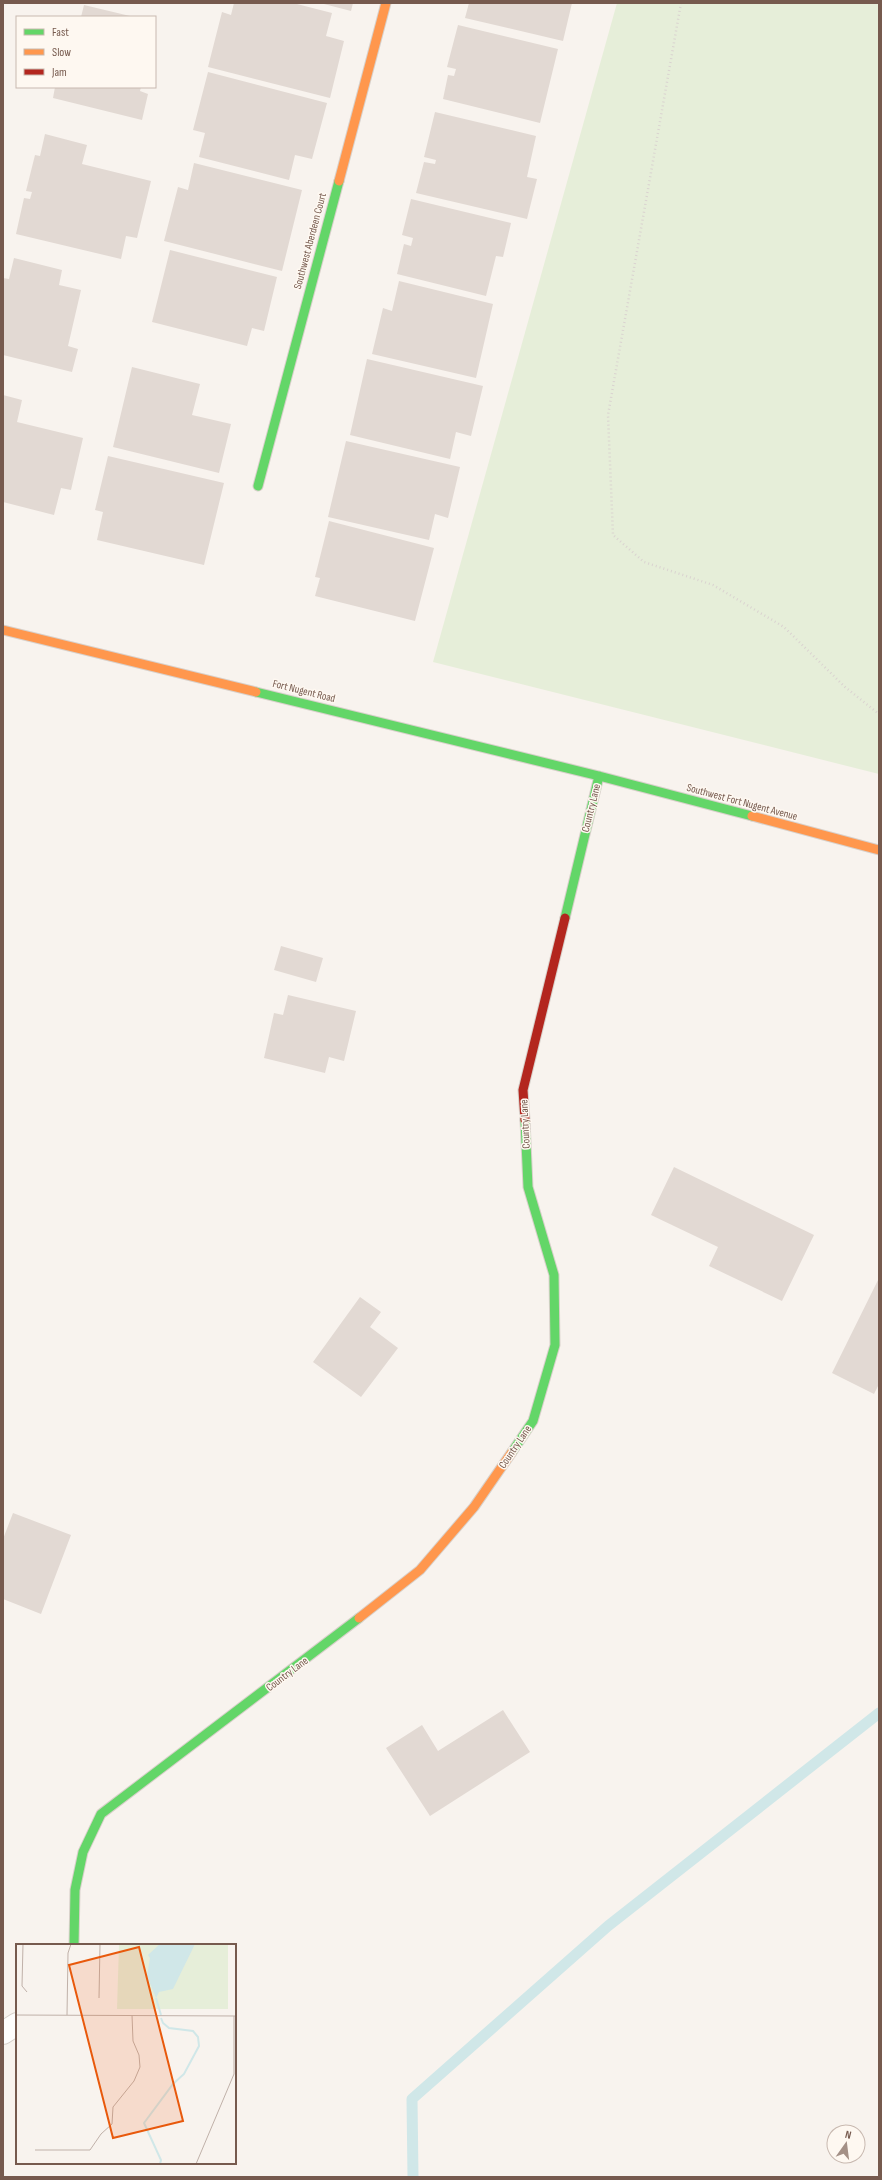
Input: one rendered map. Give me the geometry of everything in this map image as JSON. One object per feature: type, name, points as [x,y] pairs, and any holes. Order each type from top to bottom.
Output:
[{"type":"street","name":"Southwest Aberdeen Court","points":[[258,486],[386,3]]},
{"type":"street","name":"Fort Nugent Road","points":[[3,630],[599,776]]},
{"type":"street","name":"Southwest Fort Nugent Avenue","points":[[599,776],[879,850]]},
{"type":"street","name":"Country Lane","points":[[74,1944],[75,1890],[83,1852],[101,1814],[302,1663],[420,1570],[474,1507],[533,1421],[555,1345],[554,1275],[528,1187],[523,1090],[599,776]]},
{"type":"street","points":[[3,2032],[16,2025]]},
{"type":"path","points":[[681,3],[608,416],[613,535],[644,562],[713,585],[784,627],[845,687],[879,714]]},
{"type":"green space","points":[[617,3],[879,3],[879,774],[433,662]]},
{"type":"building","points":[[234,3],[293,3],[332,13],[326,36],[344,41],[330,98],[208,67],[222,12],[231,15]]},
{"type":"building","points":[[320,3],[353,3],[351,11]]},
{"type":"building","points":[[469,3],[572,3],[563,41],[465,18]]},
{"type":"building","points":[[84,5],[130,16],[81,16]]},
{"type":"building","points":[[458,25],[558,49],[540,123],[443,99],[448,75],[454,76],[456,69],[447,67]]},
{"type":"building","points":[[208,72],[327,103],[312,159],[295,155],[289,180],[199,157],[205,133],[193,130]]},
{"type":"building","points":[[55,88],[141,88],[140,91],[148,94],[142,120],[53,98]]},
{"type":"building","points":[[435,112],[536,136],[527,177],[537,179],[527,219],[416,193],[424,162],[435,164],[436,160],[424,157]]},
{"type":"building","points":[[45,134],[87,145],[82,164],[151,181],[137,238],[126,236],[121,259],[16,234],[24,198],[30,199],[32,192],[26,191],[35,155],[40,156]]},
{"type":"building","points":[[194,163],[302,190],[282,271],[164,241],[178,187],[188,190]]},
{"type":"building","points":[[411,199],[511,223],[503,257],[496,256],[486,296],[397,274],[404,244],[411,246],[413,238],[402,235]]},
{"type":"building","points":[[170,250],[277,277],[264,331],[252,328],[247,346],[152,322]]},
{"type":"building","points":[[14,258],[62,270],[59,285],[81,290],[68,346],[78,349],[72,372],[3,355],[3,278],[9,279]]},
{"type":"building","points":[[399,281],[493,304],[476,378],[372,354],[383,308],[392,311]]},
{"type":"building","points":[[367,359],[483,386],[471,436],[456,432],[450,459],[350,435]]},
{"type":"building","points":[[132,367],[200,384],[192,415],[231,424],[219,473],[113,447]]},
{"type":"building","points":[[3,395],[22,400],[17,422],[83,438],[71,490],[61,488],[54,515],[3,502]]},
{"type":"building","points":[[346,441],[460,467],[448,518],[435,514],[429,540],[328,517]]},
{"type":"building","points":[[108,456],[224,483],[204,565],[97,540],[103,512],[95,510]]},
{"type":"building","points":[[329,521],[434,548],[415,621],[315,596],[320,578],[315,577]]},
{"type":"building","points":[[281,946],[323,958],[316,982],[274,970]]},
{"type":"building","points":[[288,995],[356,1011],[344,1061],[329,1057],[325,1073],[264,1058],[274,1013],[283,1015]]},
{"type":"building","points":[[674,1167],[814,1235],[782,1301],[709,1266],[718,1247],[651,1215]]},
{"type":"building","points":[[879,1278],[879,1384],[874,1394],[832,1373]]},
{"type":"building","points":[[360,1297],[381,1312],[370,1327],[398,1348],[361,1397],[313,1362]]},
{"type":"building","points":[[13,1513],[71,1535],[41,1614],[3,1599],[3,1539]]},
{"type":"building","points":[[503,1710],[530,1752],[430,1816],[386,1748],[422,1725],[438,1751]]},
{"type":"waterway","points":[[413,2177],[412,2099],[608,1926],[879,1713]]},
{"type":"traffic: fast","points":[[258,486],[339,181]]},
{"type":"traffic: fast","points":[[256,692],[599,776],[752,816]]},
{"type":"traffic: fast","points":[[565,918],[599,776]]},
{"type":"traffic: fast","points":[[512,1452],[533,1421],[555,1345],[554,1275],[528,1187],[525,1120]]},
{"type":"traffic: fast","points":[[74,1944],[75,1890],[83,1852],[101,1814],[359,1618]]},
{"type":"traffic: slow","points":[[339,181],[386,3]]},
{"type":"traffic: slow","points":[[3,630],[256,692]]},
{"type":"traffic: slow","points":[[752,816],[879,850]]},
{"type":"traffic: slow","points":[[359,1618],[420,1570],[474,1507],[512,1452]]},
{"type":"traffic: jam","points":[[525,1120],[523,1090],[565,918]]}]
